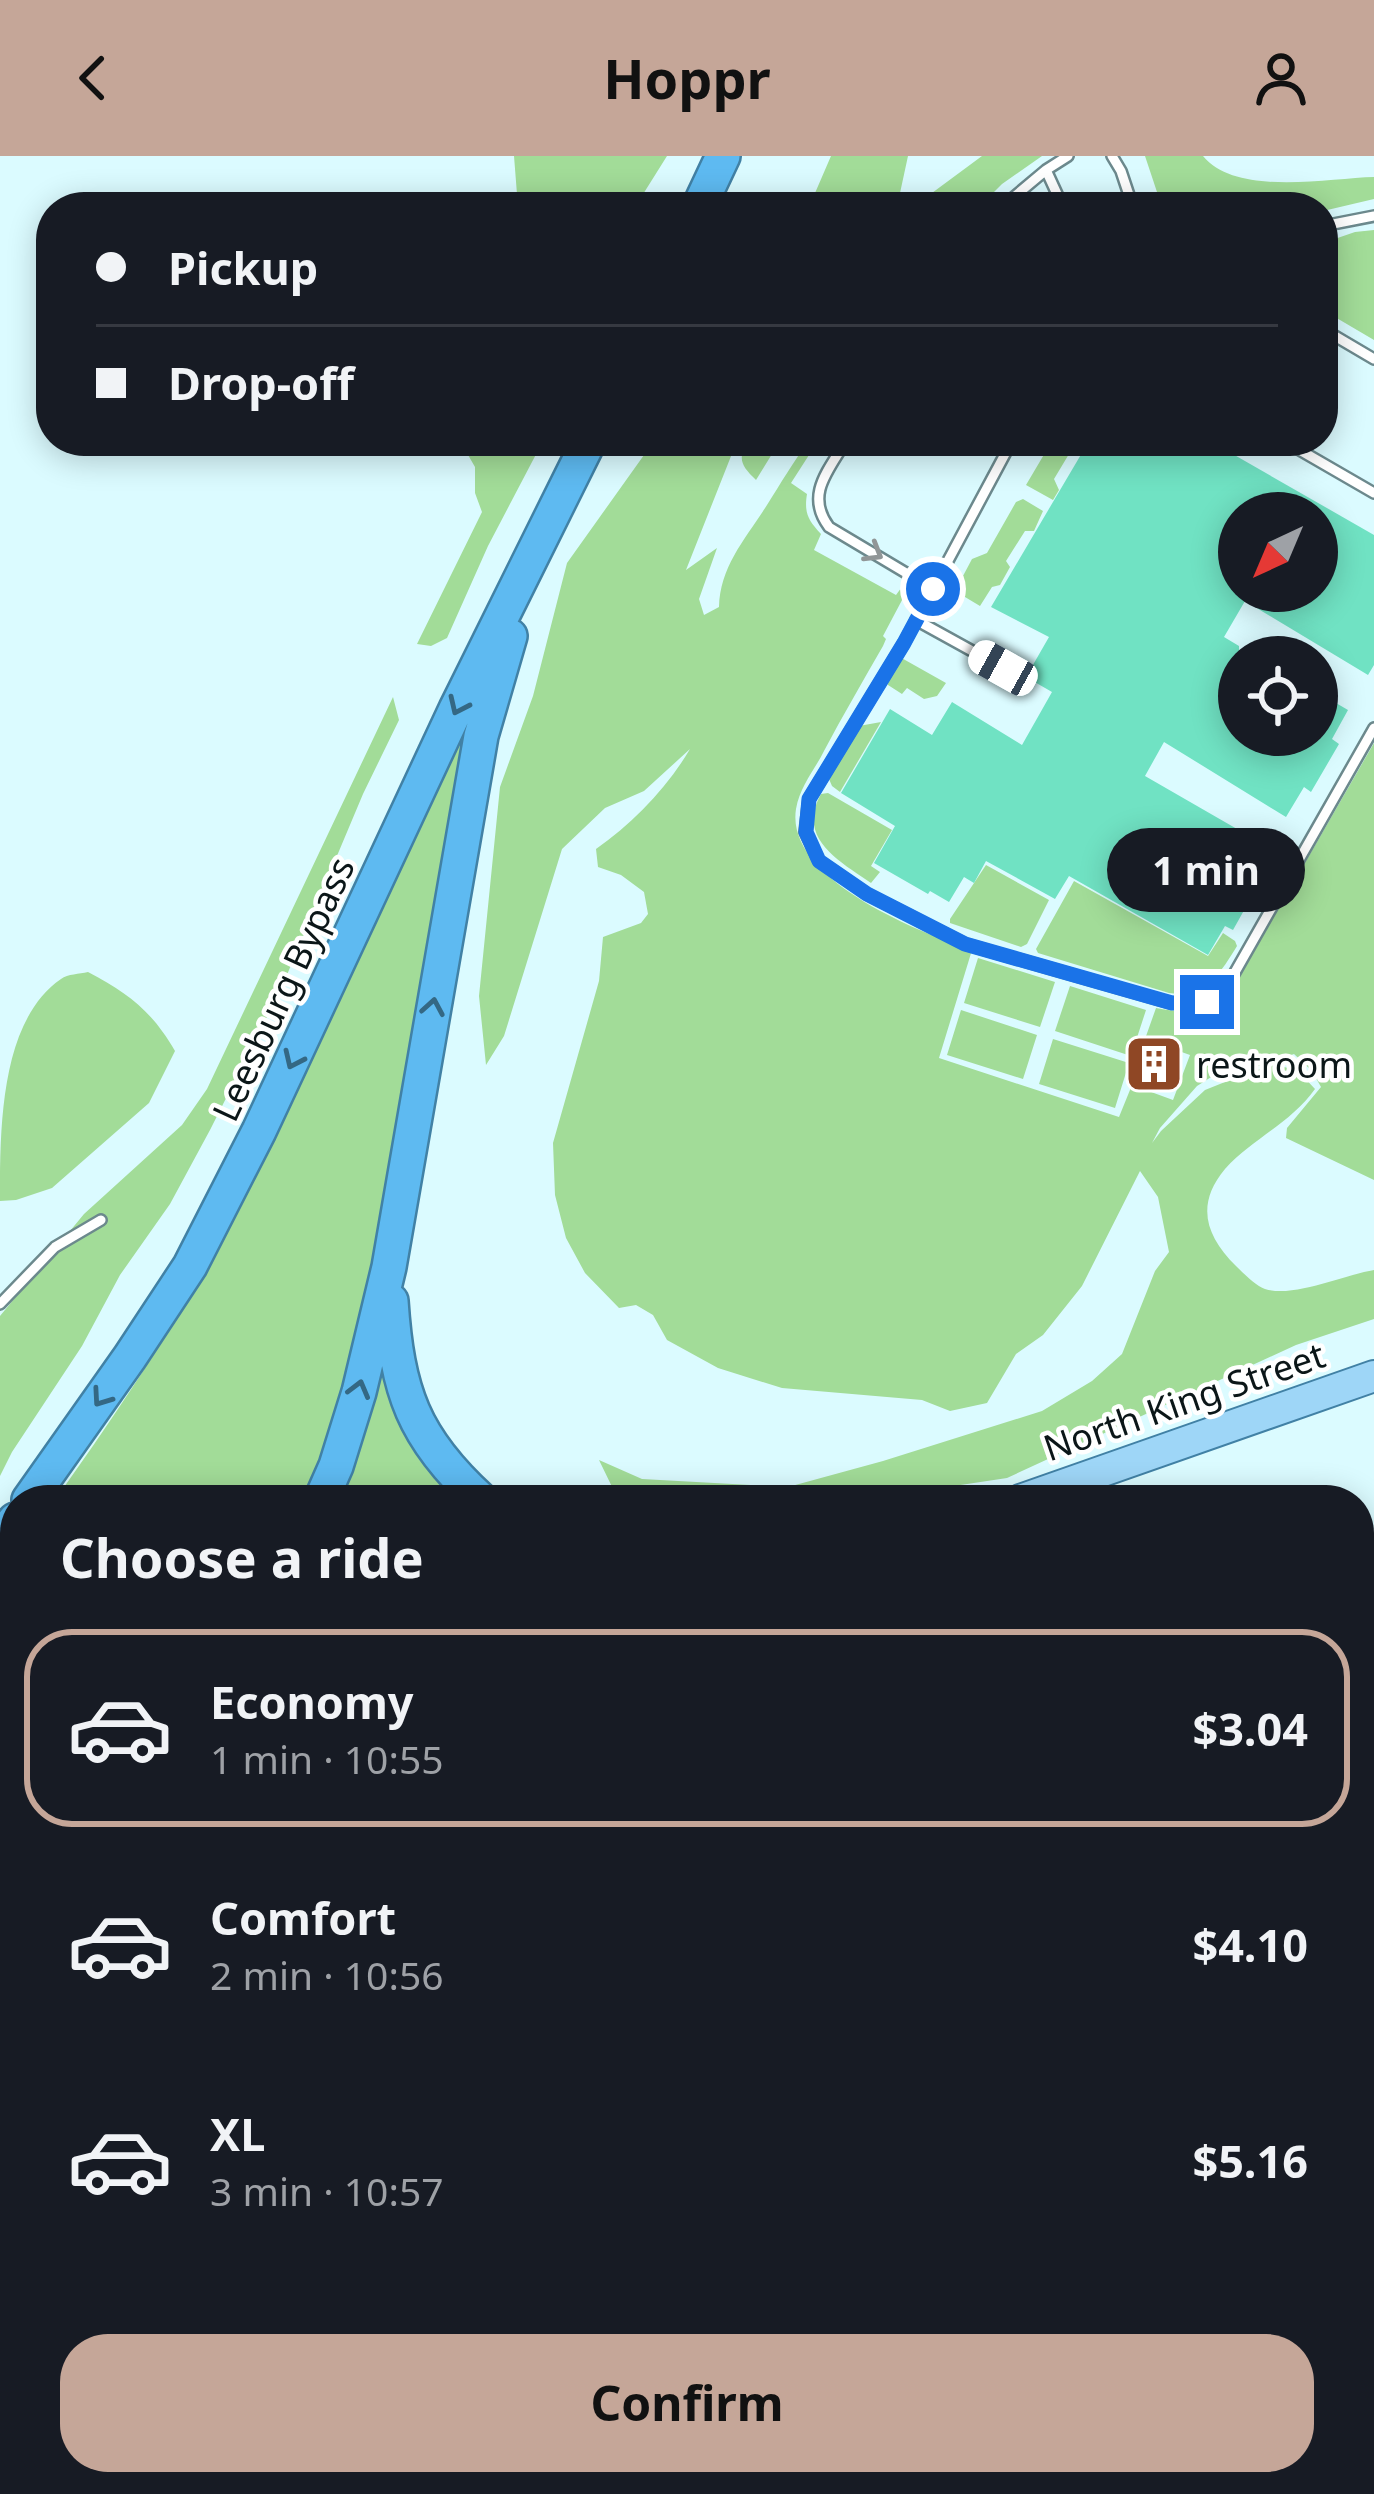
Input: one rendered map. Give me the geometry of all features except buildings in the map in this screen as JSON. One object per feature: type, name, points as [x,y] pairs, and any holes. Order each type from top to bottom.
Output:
[{"type":"highway","points":[[706,192],[723,156]]},
{"type":"highway","name":"Leesburg Bypass","points":[[40,1485],[190,1266],[582,456]]},
{"type":"highway","name":"Leesburg Bypass","points":[[328,1485],[359,1391],[388,1268],[482,736],[504,652],[566,489]]},
{"type":"highway","points":[[388,1268],[402,1388],[445,1462],[467,1485]]},
{"type":"main road","name":"North King Street","points":[[1063,1485],[1374,1376]]},
{"type":"lane","points":[[1020,192],[1068,156]]},
{"type":"lane","points":[[1112,156],[1128,192]]},
{"type":"lane","points":[[1046,170],[1056,192]]},
{"type":"lane","points":[[1338,223],[1374,216]]},
{"type":"lane","points":[[1338,338],[1374,359]]},
{"type":"lane","points":[[838,456],[817,493],[819,513],[829,527],[933,589]]},
{"type":"lane","points":[[1004,456],[916,620],[809,799],[806,832],[819,861],[867,894],[965,944],[1172,1003],[1207,1002],[1230,981],[1374,728]]},
{"type":"lane","points":[[1309,456],[1374,494]]},
{"type":"lane","points":[[916,620],[1003,668]]},
{"type":"lane","points":[[0,1304],[55,1246],[101,1220]]},
{"type":"green space","points":[[514,156],[667,156],[644,192],[517,192]]},
{"type":"green space","points":[[831,156],[908,156],[900,192],[815,192]]},
{"type":"green space","points":[[982,156],[1042,156],[994,192],[933,192]]},
{"type":"green space","points":[[1145,156],[1203,156],[1218,169],[1260,181],[1374,177],[1374,199],[1338,207],[1338,192],[1157,192]]},
{"type":"green space","points":[[1374,230],[1374,340],[1338,319],[1338,238]]},
{"type":"green space","points":[[469,456],[535,456],[447,638],[431,646],[417,644],[482,512],[475,493],[475,467]]},
{"type":"green space","points":[[643,456],[731,456],[686,570],[717,548],[699,599],[704,615],[719,607],[724,578],[736,553],[792,465],[798,456],[808,456],[791,483],[807,494],[808,516],[821,534],[814,550],[896,595],[904,584],[910,585],[883,636],[883,646],[804,786],[796,809],[798,834],[811,858],[860,899],[972,950],[939,1058],[1119,1117],[1132,1085],[1173,1100],[1190,1055],[1145,1039],[1156,1008],[1195,1010],[1230,993],[1374,743],[1374,1180],[1286,1138],[1287,1128],[1321,1087],[1294,1054],[1253,1068],[1224,1069],[1197,1086],[1152,1143],[1205,1090],[1274,1064],[1298,1071],[1315,1089],[1295,1112],[1225,1169],[1207,1208],[1211,1232],[1236,1266],[1265,1289],[1304,1288],[1374,1270],[1374,1319],[1296,1345],[1007,1478],[961,1485],[795,1485],[1042,1411],[1092,1381],[1122,1354],[1155,1271],[1169,1252],[1158,1197],[1140,1171],[1082,1286],[1043,1335],[1016,1354],[987,1403],[950,1411],[922,1400],[782,1388],[718,1368],[667,1340],[653,1315],[636,1305],[619,1308],[585,1273],[566,1238],[555,1195],[553,1143],[599,981],[603,937],[641,923],[648,914],[644,892],[621,875],[598,867],[596,849],[648,804],[690,749],[644,791],[605,808],[562,849],[504,1036],[486,1065],[479,996],[500,787],[533,696],[567,563]]},
{"type":"green space","points":[[742,456],[771,456],[756,480]]},
{"type":"green space","points":[[1043,456],[1068,456],[1054,479],[1059,490],[1053,500],[1026,485]]},
{"type":"green space","points":[[1023,499],[1043,511],[1034,531],[1025,531],[1006,561],[1010,567],[1000,585],[992,587],[980,606],[955,591],[972,559],[987,553],[1016,502]]},
{"type":"green space","points":[[496,648],[444,885],[357,1338],[336,1423],[313,1485],[65,1485],[161,1343],[217,1245],[396,874]]},
{"type":"green space","points":[[898,656],[946,683],[937,696],[924,699],[907,688],[902,694],[888,685],[886,678]]},
{"type":"green space","points":[[393,697],[399,720],[281,989],[210,1130],[170,1204],[120,1275],[82,1346],[0,1476],[0,1316],[84,1214],[182,1125],[207,1089]]},
{"type":"green space","points":[[881,722],[840,792],[829,779],[859,726]]},
{"type":"green space","points":[[828,793],[892,830],[871,866],[880,872],[871,883],[835,857],[818,836],[815,810],[821,794]]},
{"type":"green space","points":[[986,865],[1049,900],[1027,944],[1021,947],[950,923]]},
{"type":"green space","points":[[1074,881],[1208,956],[1223,933],[1237,946],[1210,982],[1182,994],[1038,953]]},
{"type":"green space","points":[[978,958],[1055,982],[1040,1027],[964,1003]]},
{"type":"green space","points":[[88,972],[138,1004],[175,1051],[149,1103],[52,1188],[0,1201],[3,1110],[15,1048],[41,998],[64,977]]},
{"type":"green space","points":[[1070,986],[1146,1010],[1131,1056],[1055,1031]]},
{"type":"green space","points":[[961,1010],[1037,1035],[1023,1079],[947,1055]]},
{"type":"green space","points":[[1053,1039],[1129,1063],[1115,1108],[1039,1084]]},
{"type":"green space","points":[[380,1338],[454,1485],[336,1485]]},
{"type":"green space","points":[[599,1460],[642,1479],[752,1485],[611,1485]]},
{"type":"place","name":"restroom","points":[[1154,1064]]},
{"type":"route","points":[[933,589],[809,799],[806,832],[819,861],[867,894],[965,944],[1172,1003],[1207,1002]]}]
